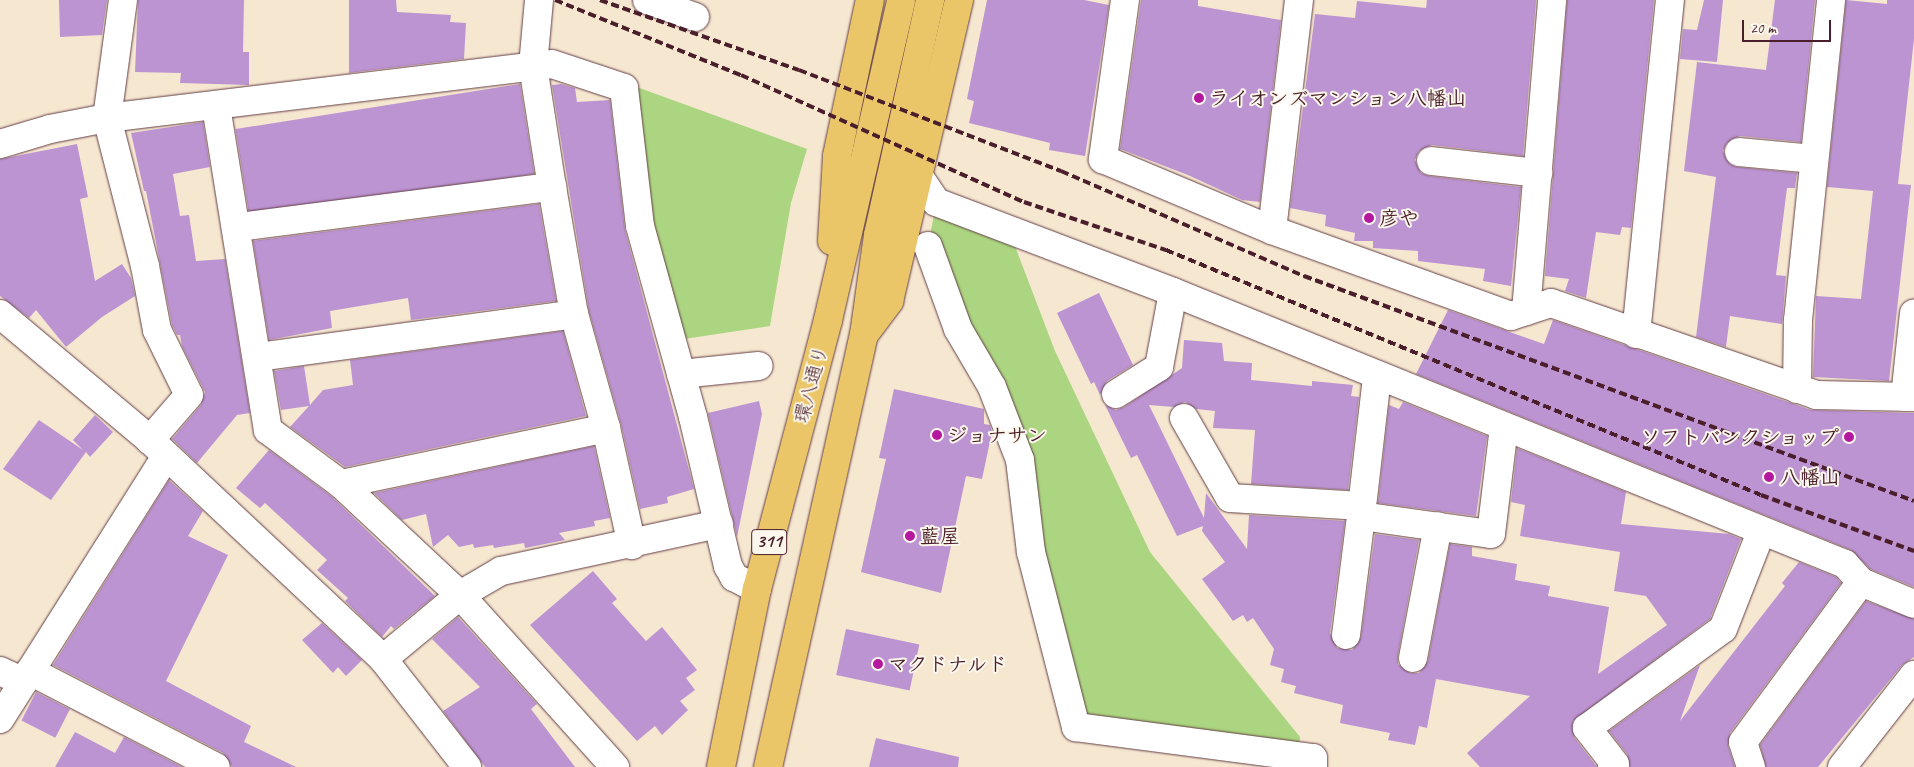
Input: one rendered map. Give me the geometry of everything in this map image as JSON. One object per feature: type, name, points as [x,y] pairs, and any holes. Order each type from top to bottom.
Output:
[{"type":"main road","points":[[828,320],[837,156],[870,0]]},
{"type":"main road","name":"環八通り","points":[[768,767],[864,335],[878,236],[930,0]]},
{"type":"main road","points":[[864,335],[889,300],[920,178],[959,0]]},
{"type":"main road","name":"環八通り","points":[[721,767],[757,589],[828,320],[898,11]]},
{"type":"street","points":[[0,719],[18,675],[189,395],[156,330],[145,266],[107,118],[123,0]]},
{"type":"street","points":[[538,0],[533,66],[552,187],[574,314],[606,428],[632,545]]},
{"type":"street","points":[[647,0],[695,17]]},
{"type":"street","points":[[1125,0],[1103,159],[1272,230],[1511,316],[1551,303],[1816,395],[1909,397],[1914,313]]},
{"type":"street","points":[[1272,230],[1299,0]]},
{"type":"street","points":[[1526,311],[1552,0]]},
{"type":"street","points":[[1636,334],[1670,0]]},
{"type":"street","points":[[1797,389],[1798,320],[1831,0]]},
{"type":"street","points":[[0,144],[50,129],[107,118],[552,64],[624,88],[640,226],[681,374],[728,566],[734,577],[757,589]]},
{"type":"street","points":[[216,106],[238,228],[268,430],[341,484],[460,595],[615,767]]},
{"type":"street","points":[[1739,152],[1814,159]]},
{"type":"street","points":[[1431,161],[1538,172]]},
{"type":"street","points":[[920,178],[936,202],[1172,292],[1377,377],[1845,564],[1861,582],[1914,604]]},
{"type":"street","points":[[238,228],[552,187]]},
{"type":"street","points":[[928,246],[958,329],[992,387],[1020,460],[1031,552],[1076,727],[1313,758],[1313,767]]},
{"type":"street","points":[[1116,394],[1159,366],[1172,292]]},
{"type":"street","points":[[0,314],[157,449],[384,659],[467,767]]},
{"type":"street","points":[[258,357],[574,314]]},
{"type":"street","points":[[681,374],[760,366]]},
{"type":"street","points":[[1346,635],[1377,377]]},
{"type":"street","points":[[1184,418],[1230,498],[1362,511],[1491,534],[1504,427]]},
{"type":"street","points":[[341,484],[606,428]]},
{"type":"street","points":[[384,659],[460,595],[501,572],[632,545],[719,524]]},
{"type":"street","points":[[1413,658],[1438,526]]},
{"type":"street","points":[[1612,767],[1615,764],[1587,728],[1723,629],[1761,532]]},
{"type":"street","points":[[1751,767],[1743,742],[1861,582]]},
{"type":"street","points":[[18,675],[216,767]]},
{"type":"street","points":[[1842,767],[1914,675]]},
{"type":"green space","points":[[634,86],[807,149],[791,203],[770,326],[684,339],[649,224]]},
{"type":"green space","points":[[934,215],[1013,241],[1055,351],[1150,552],[1300,737],[1299,756],[1076,727],[1020,460],[928,246]]},
{"type":"building","points":[[59,0],[107,0],[102,35],[60,37]]},
{"type":"building","points":[[138,0],[244,0],[243,52],[249,52],[249,85],[180,83],[181,73],[135,72]]},
{"type":"building","points":[[349,0],[396,0],[397,12],[451,15],[450,22],[466,23],[464,59],[349,73]]},
{"type":"building","points":[[987,0],[1084,0],[1109,5],[1085,156],[1049,150],[1050,143],[969,123],[974,101],[967,99]]},
{"type":"building","name":"ライオンズマンション八幡山","points":[[1141,0],[1198,0],[1198,6],[1281,20],[1260,202],[1242,200],[1188,175],[1120,149]]},
{"type":"building","points":[[1427,0],[1536,0],[1523,156],[1432,145],[1419,151],[1415,160],[1421,173],[1429,176],[1521,187],[1511,286],[1483,281],[1485,269],[1418,261],[1418,251],[1373,248],[1373,241],[1354,241],[1355,233],[1325,226],[1326,215],[1290,208],[1315,14],[1355,18],[1357,1],[1426,8]]},
{"type":"building","points":[[1567,0],[1654,0],[1631,228],[1622,227],[1620,235],[1596,232],[1586,298],[1565,291],[1569,279],[1545,276]]},
{"type":"building","points":[[1704,0],[1723,0],[1717,62],[1680,59],[1683,29],[1697,30]]},
{"type":"building","points":[[1775,0],[1815,0],[1801,142],[1740,136],[1727,143],[1723,151],[1730,164],[1737,167],[1797,173],[1795,188],[1787,188],[1776,275],[1786,276],[1782,324],[1730,316],[1726,347],[1696,337],[1716,177],[1684,171],[1697,62],[1766,70]]},
{"type":"building","points":[[1846,0],[1887,4],[1887,0],[1914,0],[1914,39],[1898,184],[1911,185],[1889,381],[1813,377],[1816,296],[1861,299],[1873,191],[1827,187]]},
{"type":"building","points":[[520,84],[534,174],[250,219],[236,129]]},
{"type":"building","points":[[561,84],[575,88],[577,102],[610,100],[625,230],[694,489],[667,497],[668,503],[640,509],[621,424],[589,311],[552,85]]},
{"type":"building","points":[[203,122],[210,167],[173,174],[180,216],[189,215],[196,261],[225,259],[250,413],[237,415],[197,463],[172,439],[201,405],[205,392],[182,346],[180,335],[177,335],[172,325],[146,191],[144,191],[131,133]]},
{"type":"building","points":[[77,144],[88,197],[80,199],[95,281],[122,264],[131,278],[135,296],[102,317],[66,347],[36,310],[29,318],[0,296],[0,159]]},
{"type":"building","points":[[539,204],[556,301],[411,320],[408,298],[330,311],[332,328],[269,340],[253,241]]},
{"type":"building","points":[[1099,293],[1133,365],[1107,381],[1100,395],[1094,382],[1091,384],[1057,313]]},
{"type":"building","points":[[1448,310],[1544,344],[1553,320],[1811,410],[1914,413],[1914,587],[1870,569],[1851,550],[1416,374]]},
{"type":"building","points":[[563,331],[586,416],[345,467],[290,427],[309,406],[281,410],[274,371],[304,366],[310,405],[323,390],[353,385],[350,360]]},
{"type":"building","points":[[1184,340],[1222,343],[1224,361],[1252,363],[1251,380],[1312,386],[1312,381],[1353,385],[1351,396],[1359,397],[1348,490],[1251,484],[1255,430],[1213,428],[1215,411],[1196,409],[1185,402],[1174,407],[1149,405],[1204,518],[1206,493],[1247,549],[1249,515],[1345,521],[1330,633],[1337,648],[1352,650],[1361,637],[1375,534],[1419,540],[1398,655],[1398,664],[1410,673],[1419,673],[1428,661],[1450,544],[1472,547],[1472,556],[1517,564],[1515,580],[1550,586],[1548,596],[1609,607],[1598,674],[1667,625],[1646,596],[1614,591],[1620,552],[1520,536],[1525,505],[1511,502],[1517,448],[1626,492],[1621,524],[1729,534],[1741,539],[1710,619],[1573,721],[1574,737],[1597,767],[1480,767],[1467,753],[1530,696],[1436,679],[1427,728],[1419,726],[1415,745],[1388,740],[1390,733],[1340,723],[1343,705],[1294,693],[1296,686],[1281,682],[1284,669],[1270,665],[1274,649],[1253,618],[1247,622],[1243,615],[1233,621],[1202,579],[1225,562],[1202,531],[1203,526],[1177,536],[1137,455],[1131,458],[1105,405],[1116,410],[1124,407],[1182,368]]},
{"type":"building","points":[[894,389],[984,409],[984,424],[990,425],[992,432],[982,479],[966,476],[941,593],[861,572],[886,459],[879,458]]},
{"type":"building","points":[[759,401],[762,414],[737,537],[708,413]]},
{"type":"building","points":[[1403,402],[1487,436],[1476,516],[1378,503],[1389,405],[1399,409]]},
{"type":"building","points":[[95,415],[113,432],[90,457],[86,452],[51,500],[3,469],[39,420],[83,450],[73,440]]},
{"type":"building","points":[[594,446],[610,518],[594,521],[595,526],[559,533],[565,540],[525,548],[524,543],[494,548],[493,545],[474,548],[473,544],[459,547],[448,535],[433,547],[426,514],[402,520],[374,493]]},
{"type":"building","points":[[269,450],[331,496],[435,596],[394,629],[391,626],[382,637],[345,601],[348,598],[317,570],[327,560],[265,503],[260,508],[236,488]]},
{"type":"building","points":[[169,480],[203,511],[188,536],[228,555],[166,681],[251,726],[244,742],[296,767],[232,767],[223,753],[53,665]]},
{"type":"building","points":[[1799,562],[1836,577],[1841,583],[1730,733],[1728,746],[1735,767],[1630,767],[1627,754],[1609,731],[1700,665],[1680,721],[1785,586],[1782,583]]},
{"type":"building","points":[[593,571],[617,599],[612,603],[646,641],[662,627],[697,670],[686,678],[695,690],[680,701],[688,710],[662,735],[655,726],[637,741],[530,625]]},
{"type":"building","points":[[1866,601],[1914,619],[1914,657],[1902,665],[1818,767],[1766,767],[1760,745]]},
{"type":"building","points":[[458,617],[537,704],[531,709],[575,767],[485,767],[443,711],[480,687],[432,639]]},
{"type":"building","points":[[322,623],[362,660],[346,676],[338,667],[333,673],[302,640]]},
{"type":"building","points":[[846,629],[919,645],[910,691],[836,675]]},
{"type":"building","points":[[36,692],[70,709],[55,738],[21,721]]},
{"type":"building","points":[[75,732],[115,753],[124,737],[182,767],[55,767]]},
{"type":"building","points":[[876,738],[959,757],[958,767],[869,767]]},
{"type":"railway","points":[[555,0],[741,75],[1024,202],[1166,250],[1761,495],[1914,551]]},
{"type":"railway","points":[[600,0],[799,70],[1061,171],[1304,276],[1914,501]]},
{"type":"place","name":"ライオンズマンション八幡山","points":[[1199,98]]},
{"type":"place","name":"彦や","points":[[1369,218]]},
{"type":"place","name":"ジョナサン","points":[[937,435]]},
{"type":"place","name":"ソフトバンクショップ","points":[[1849,437]]},
{"type":"place","name":"八幡山","points":[[1769,477]]},
{"type":"place","name":"藍屋","points":[[910,536]]},
{"type":"place","name":"マクドナルド","points":[[878,664]]}]
